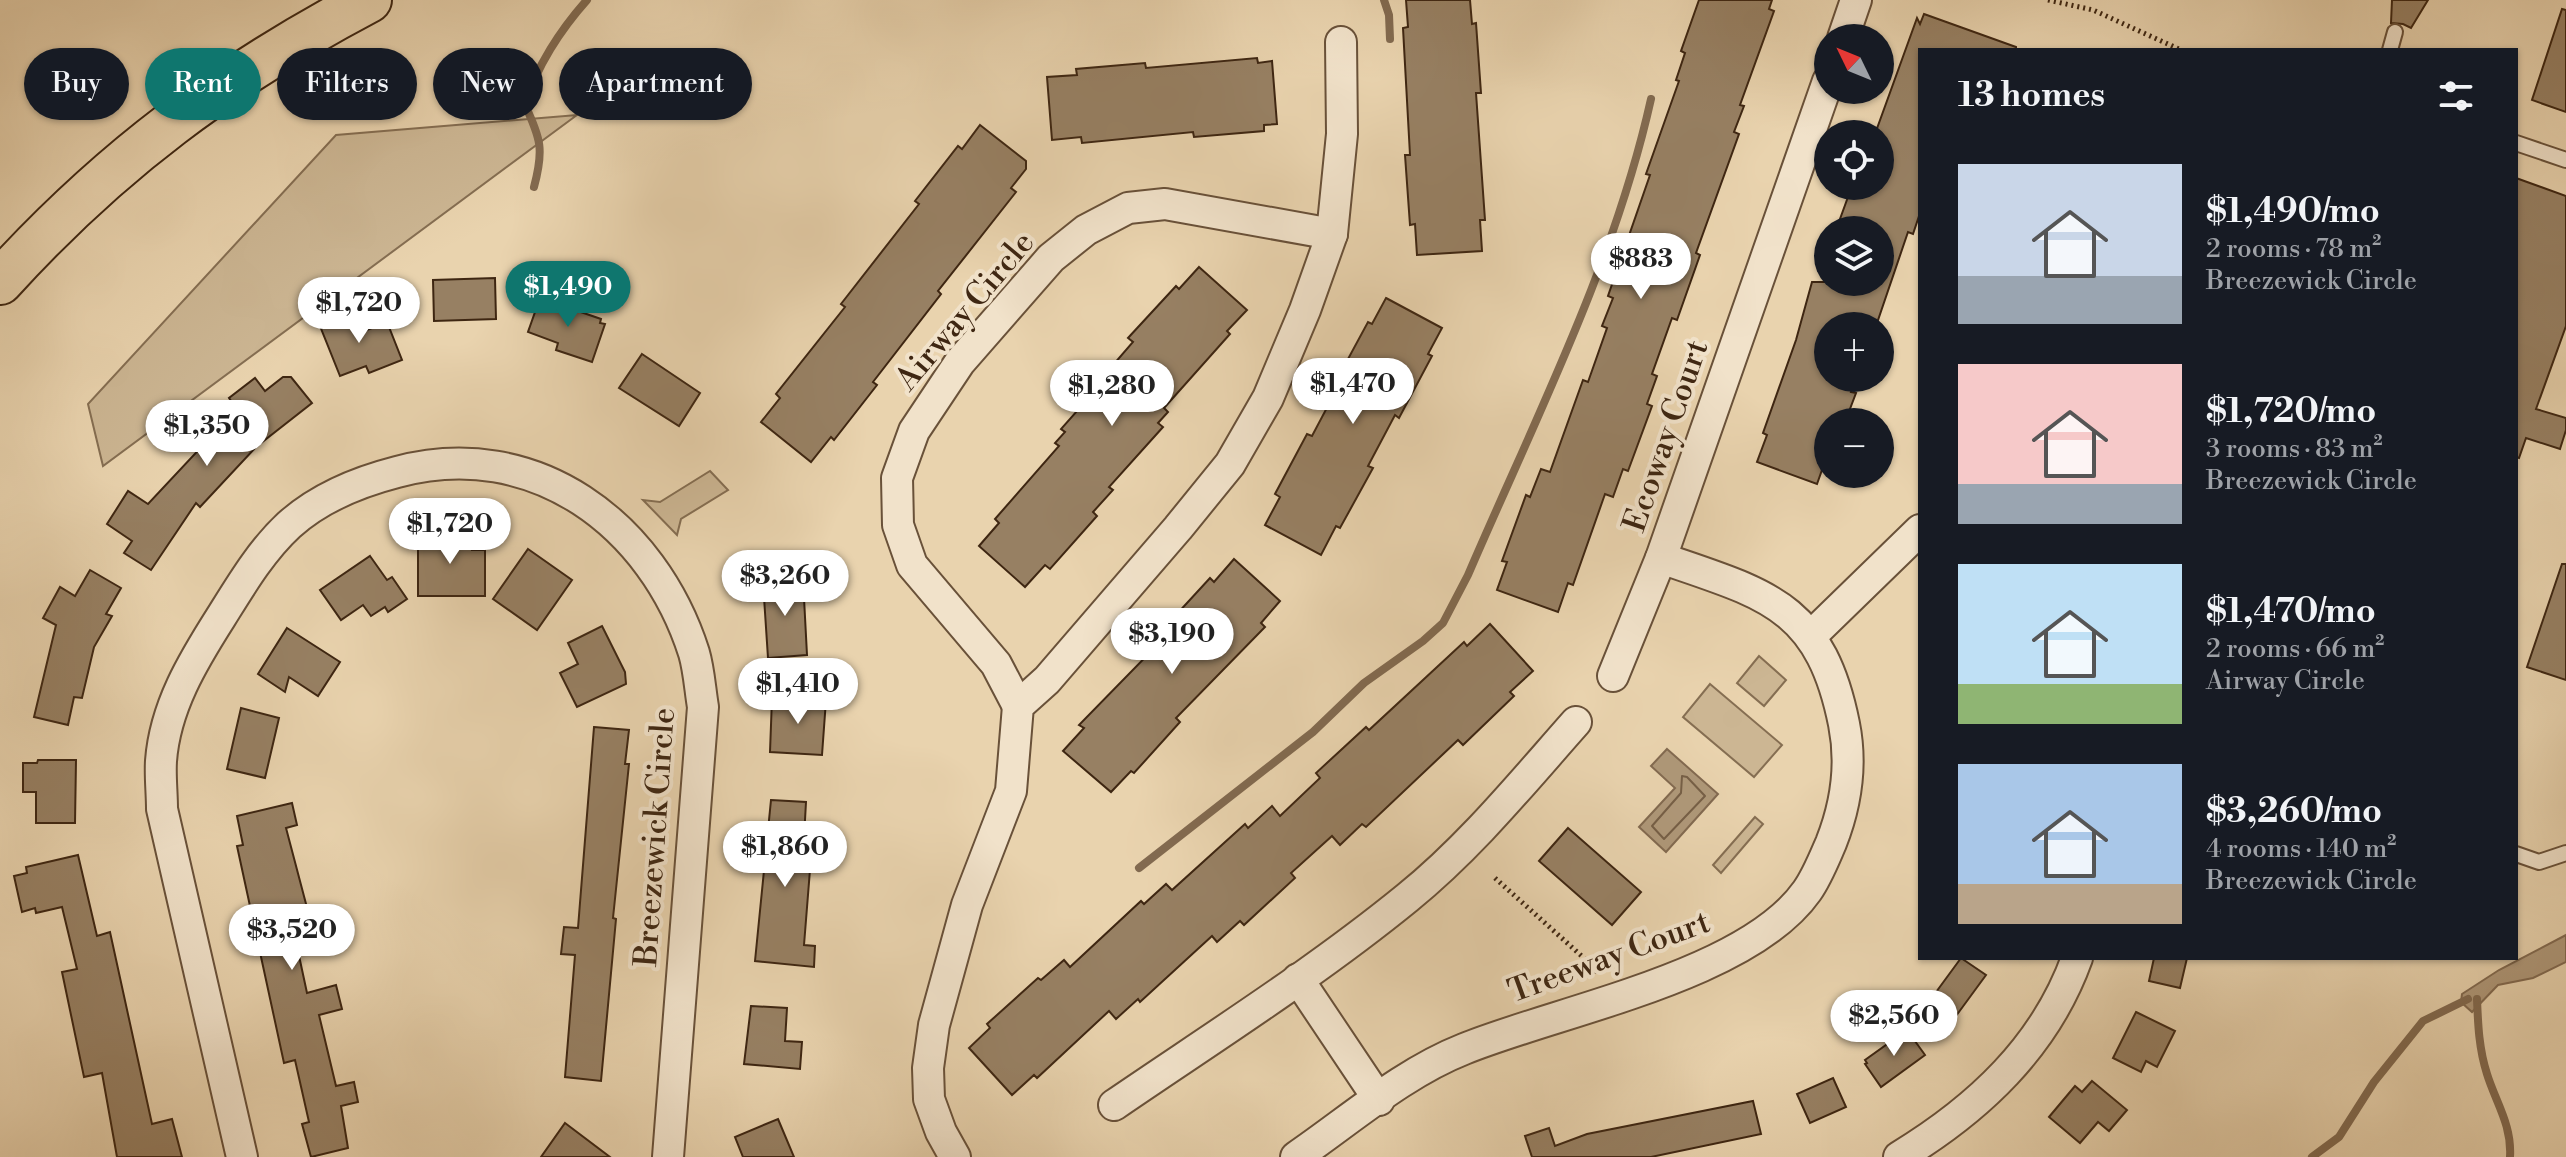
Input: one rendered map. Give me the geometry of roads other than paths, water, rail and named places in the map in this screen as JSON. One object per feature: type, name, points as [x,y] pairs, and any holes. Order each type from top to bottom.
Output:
[{"type":"highway","points":[[0,282],[67,210],[161,129],[280,49],[369,0]]},
{"type":"street","points":[[1848,24],[1856,0]]},
{"type":"street","points":[[955,1157],[941,1132],[929,1099],[928,1068],[934,1025],[967,905],[1011,791],[1018,706],[1047,680],[1230,464],[1268,398],[1305,310],[1332,234],[1342,134],[1341,42]]},
{"type":"street","name":"Ecoway Court","points":[[1613,676],[1661,558],[1820,104]]},
{"type":"street","name":"Airway Circle","points":[[1018,706],[996,664],[912,565],[898,525],[897,478],[914,431],[960,362],[1051,258],[1086,230],[1128,208],[1165,204],[1332,234]]},
{"type":"street","name":"Breezewick Circle","points":[[242,1157],[162,809],[161,760],[169,715],[191,663],[254,565],[289,525],[326,499],[369,479],[420,465],[477,463],[532,476],[581,497],[619,528],[653,568],[679,613],[695,656],[703,707],[668,1157]]},
{"type":"street","points":[[1812,635],[1918,532]]},
{"type":"street","name":"Treeway Court","points":[[1296,1157],[1412,1077],[1460,1050],[1700,968],[1748,942],[1782,917],[1806,892],[1839,823],[1847,778],[1847,740],[1830,670],[1812,635],[1769,600],[1734,583],[1661,558]]},
{"type":"street","points":[[1114,1105],[1298,979],[1408,898],[1456,853],[1576,722]]},
{"type":"street","points":[[1899,1157],[1946,1127],[1999,1081],[2051,1017],[2076,960]]},
{"type":"street","points":[[1298,979],[1379,1100]]},
{"type":"lane","points":[[2391,48],[2395,32]]},
{"type":"lane","points":[[2518,144],[2566,160]]},
{"type":"lane","points":[[2518,855],[2539,862],[2566,853]]},
{"type":"water","points":[[1667,749],[1718,794],[1666,852],[1639,827],[1675,788],[1651,766]]},
{"type":"water","points":[[2566,935],[2566,962],[2533,978],[2498,985],[2472,1012],[2461,1002],[2462,994],[2499,970]]},
{"type":"waterway","points":[[534,187],[540,154],[535,127],[525,105],[550,49],[587,0]]},
{"type":"waterway","points":[[1384,0],[1389,15],[1390,39]]},
{"type":"waterway","points":[[1139,868],[1313,732],[1364,683],[1443,623],[1468,575],[1546,400],[1595,281],[1635,161],[1651,99]]},
{"type":"waterway","points":[[2312,1157],[2339,1137],[2374,1082],[2423,1021],[2468,999]]},
{"type":"waterway","points":[[2477,999],[2482,1055],[2506,1124],[2510,1157]]}]
